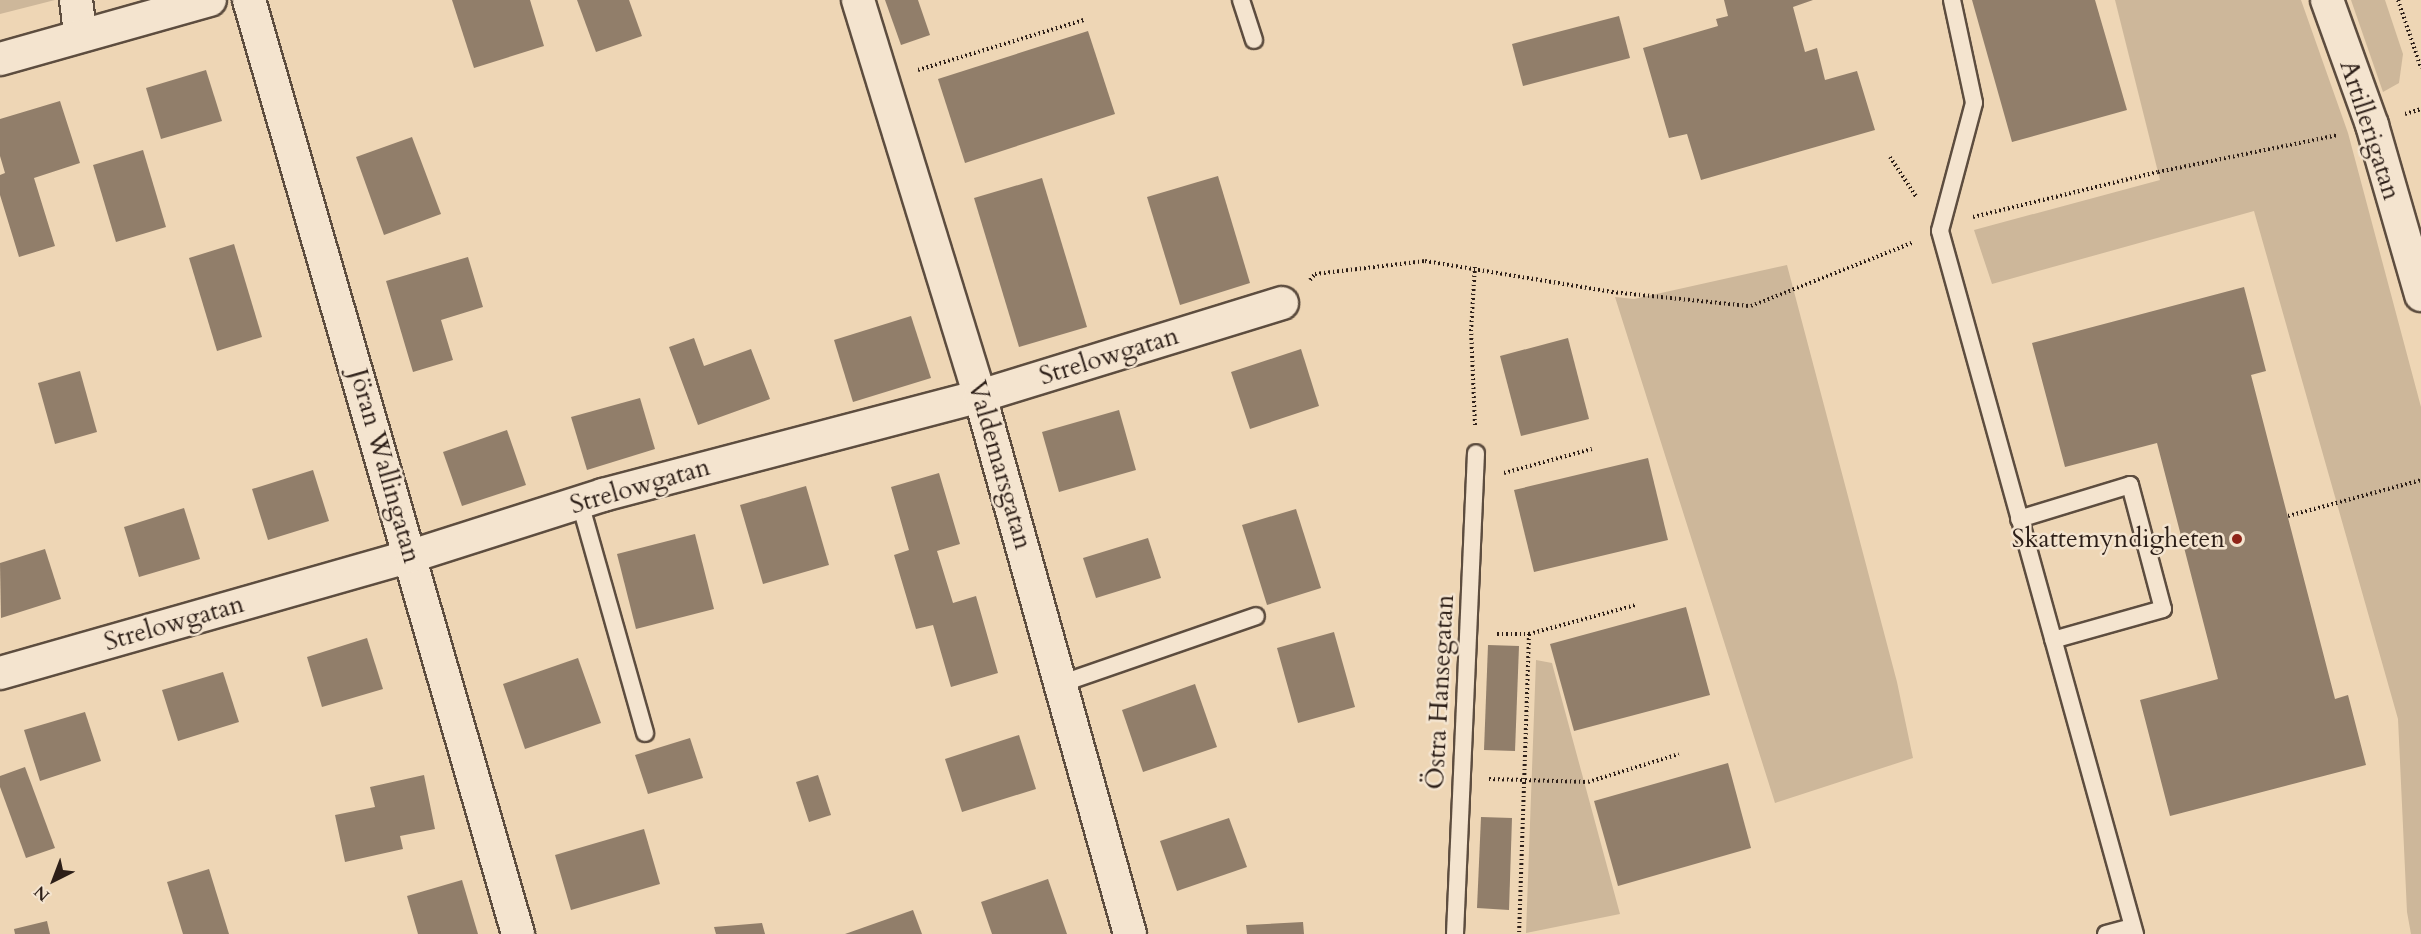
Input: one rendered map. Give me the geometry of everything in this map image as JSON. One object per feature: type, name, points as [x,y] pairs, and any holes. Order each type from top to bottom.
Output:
[{"type":"street","points":[[76,0],[80,35]]},
{"type":"street","points":[[0,58],[210,0]]},
{"type":"street","name":"Jöran Wallingatan","points":[[249,0],[412,556],[518,934]]},
{"type":"street","name":"Valdemarsgatan","points":[[858,0],[980,396],[1063,683],[1130,934]]},
{"type":"street","name":"Artillerigatan","points":[[2327,0],[2372,125],[2421,295]]},
{"type":"street","name":"Strelowgatan","points":[[0,673],[412,556],[580,502],[980,396],[1282,303]]},
{"type":"lane","points":[[1241,0],[1254,40]]},
{"type":"lane","points":[[1952,0],[1974,103],[1940,231],[2134,930],[2106,934]]},
{"type":"lane","name":"Östra Hansegatan","points":[[1455,934],[1477,480],[1476,453]]},
{"type":"lane","points":[[2019,519],[2130,485],[2163,609],[2053,640]]},
{"type":"lane","points":[[580,502],[645,733]]},
{"type":"lane","points":[[1063,683],[1256,616]]},
{"type":"path","points":[[2398,0],[2421,68]]},
{"type":"path","points":[[883,81],[1084,20]]},
{"type":"path","points":[[1282,303],[1315,274],[1425,261],[1475,267],[1612,292],[1751,306],[1974,216],[2158,172],[2310,143],[2421,109]]},
{"type":"path","points":[[1890,157],[1940,231]]},
{"type":"path","points":[[1475,267],[1472,331],[1476,453]]},
{"type":"path","points":[[1477,480],[1592,449]]},
{"type":"path","points":[[2288,516],[2421,480]]},
{"type":"path","points":[[1490,634],[1529,634],[1635,605]]},
{"type":"path","points":[[1519,934],[1529,634]]},
{"type":"path","points":[[1461,778],[1588,782],[1679,754]]},
{"type":"shaded area","points":[[0,0],[55,0],[0,14]]},
{"type":"shaded area","points":[[2115,0],[2301,0],[2348,133],[2421,407],[2421,934],[2411,934],[2407,912],[2398,719],[2254,211],[1992,284],[1974,230],[2160,180]]},
{"type":"shaded area","points":[[2351,0],[2385,0],[2403,54],[2399,83],[2383,92]]},
{"type":"shaded area","points":[[1787,265],[1897,682],[1913,758],[1775,803],[1615,297],[1634,299]]},
{"type":"shaded area","points":[[1536,660],[1552,663],[1620,914],[1526,933]]},
{"type":"building","points":[[452,0],[530,0],[544,46],[474,68]]},
{"type":"building","points":[[577,0],[629,0],[642,36],[596,52]]},
{"type":"building","points":[[885,0],[918,0],[930,35],[901,45]]},
{"type":"building","points":[[1724,0],[1813,0],[1793,7],[1805,52],[1817,48],[1825,80],[1857,71],[1875,130],[1701,180],[1687,134],[1669,138],[1643,48],[1718,26],[1716,19],[1728,16]]},
{"type":"building","points":[[1972,0],[2095,0],[2127,110],[2012,142]]},
{"type":"building","points":[[1619,16],[1630,58],[1523,86],[1512,44]]},
{"type":"building","points":[[1088,31],[1115,114],[965,163],[938,79]]},
{"type":"building","points":[[206,70],[222,121],[161,139],[146,88]]},
{"type":"building","points":[[60,101],[80,163],[34,178],[55,246],[19,257],[0,195],[0,175],[5,173],[0,156],[0,119]]},
{"type":"building","points":[[412,137],[441,214],[384,235],[356,157]]},
{"type":"building","points":[[143,150],[166,227],[116,242],[93,165]]},
{"type":"building","points":[[1218,176],[1250,283],[1180,305],[1147,197]]},
{"type":"building","points":[[1042,178],[1087,327],[1019,347],[974,198]]},
{"type":"building","points":[[234,244],[262,337],[217,351],[189,258]]},
{"type":"building","points":[[468,257],[483,307],[441,320],[453,360],[413,372],[386,281]]},
{"type":"building","name":"Skattemyndigheten","points":[[2244,287],[2266,371],[2251,375],[2335,699],[2348,695],[2366,765],[2170,816],[2140,700],[2218,679],[2157,443],[2065,467],[2032,343]]},
{"type":"building","points":[[911,316],[931,378],[853,402],[834,340]]},
{"type":"building","points":[[694,338],[704,366],[751,349],[770,399],[698,425],[669,347]]},
{"type":"building","points":[[1568,338],[1589,419],[1521,436],[1500,356]]},
{"type":"building","points":[[1301,349],[1319,406],[1250,429],[1231,372]]},
{"type":"building","points":[[80,371],[97,432],[55,444],[38,383]]},
{"type":"building","points":[[640,398],[655,449],[587,470],[571,417]]},
{"type":"building","points":[[1119,410],[1136,470],[1059,492],[1042,432]]},
{"type":"building","points":[[507,430],[526,485],[462,506],[443,452]]},
{"type":"building","points":[[1648,458],[1668,540],[1534,572],[1514,490]]},
{"type":"building","points":[[313,470],[329,521],[268,540],[252,489]]},
{"type":"building","points":[[939,473],[960,544],[937,551],[953,603],[976,596],[998,673],[951,687],[933,625],[916,629],[894,555],[909,550],[891,487]]},
{"type":"building","points":[[806,486],[829,565],[763,584],[740,505]]},
{"type":"building","points":[[184,508],[200,559],[139,577],[124,527]]},
{"type":"building","points":[[1296,509],[1321,588],[1267,605],[1242,525]]},
{"type":"building","points":[[695,534],[714,609],[636,629],[617,554]]},
{"type":"building","points":[[1148,538],[1161,578],[1096,598],[1083,558]]},
{"type":"building","points":[[45,549],[61,599],[1,618],[0,563]]},
{"type":"building","points":[[1686,607],[1710,695],[1574,731],[1550,644]]},
{"type":"building","points":[[1334,632],[1355,707],[1298,723],[1277,648]]},
{"type":"building","points":[[367,638],[383,689],[322,707],[307,657]]},
{"type":"building","points":[[1488,645],[1519,646],[1515,751],[1484,750]]},
{"type":"building","points":[[578,658],[601,723],[525,749],[503,684]]},
{"type":"building","points":[[223,672],[239,722],[178,741],[162,690]]},
{"type":"building","points":[[1195,684],[1217,747],[1143,772],[1122,710]]},
{"type":"building","points":[[85,712],[101,761],[40,781],[24,730]]},
{"type":"building","points":[[1019,735],[1036,789],[962,812],[945,759]]},
{"type":"building","points":[[690,738],[703,778],[648,794],[635,755]]},
{"type":"building","points":[[1728,763],[1751,848],[1618,886],[1594,801]]},
{"type":"building","points":[[25,767],[55,848],[26,858],[0,787],[0,776]]},
{"type":"building","points":[[424,775],[435,829],[400,836],[403,849],[345,862],[335,815],[375,807],[370,787]]},
{"type":"building","points":[[818,775],[831,815],[809,822],[796,782]]},
{"type":"building","points":[[1481,817],[1512,818],[1509,910],[1477,908]]},
{"type":"building","points":[[1229,818],[1247,867],[1177,891],[1160,841]]},
{"type":"building","points":[[644,829],[660,884],[571,910],[555,855]]},
{"type":"building","points":[[209,869],[229,934],[183,934],[167,882]]},
{"type":"building","points":[[1048,879],[1067,934],[992,934],[981,902]]},
{"type":"building","points":[[462,880],[478,934],[418,934],[407,896]]},
{"type":"building","points":[[913,910],[922,934],[845,934]]},
{"type":"building","points":[[47,921],[50,934],[15,934],[14,929]]},
{"type":"building","points":[[1303,922],[1304,934],[1247,934],[1246,925]]},
{"type":"building","points":[[762,923],[765,934],[716,934],[714,927]]},
{"type":"place","name":"Skattemyndigheten","points":[[2237,539]]}]
